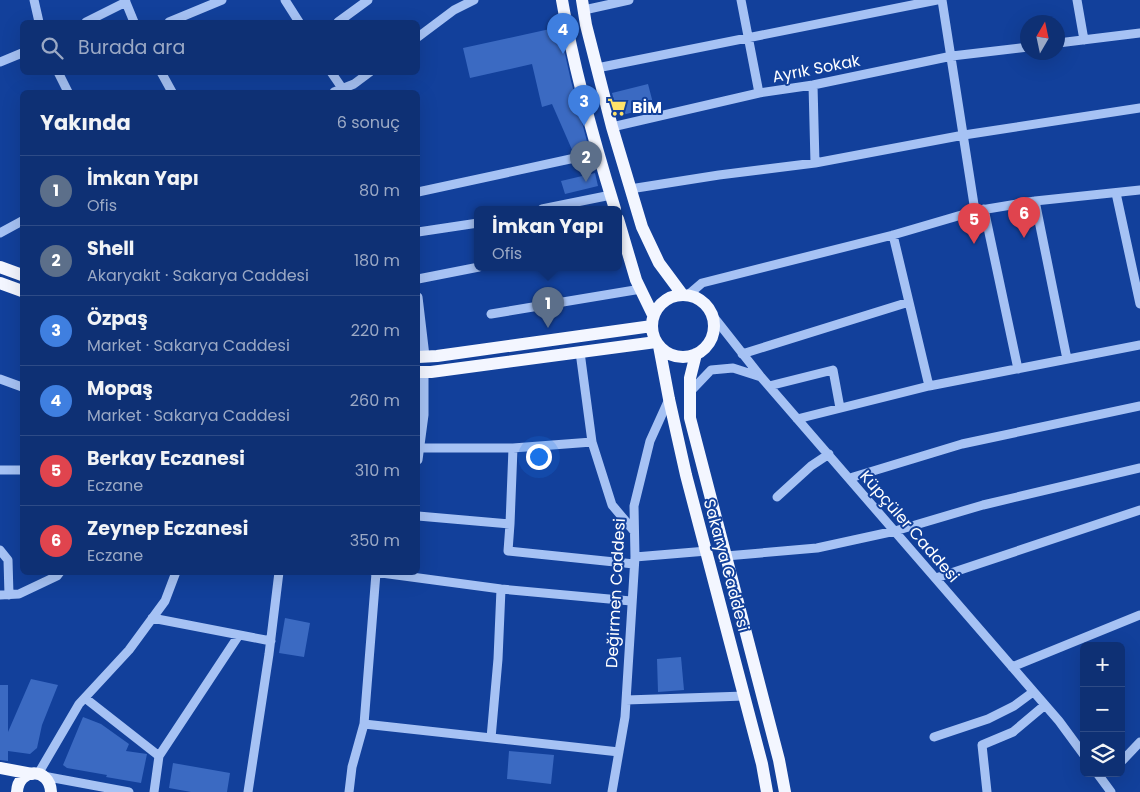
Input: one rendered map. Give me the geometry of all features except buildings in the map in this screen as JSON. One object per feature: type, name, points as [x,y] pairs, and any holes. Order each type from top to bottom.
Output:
[{"type":"main road","points":[[562,0],[567,30],[598,153],[614,206]]},
{"type":"main road","points":[[583,5],[612,127],[642,227],[659,263],[685,295]]},
{"type":"main road","points":[[622,240],[653,321],[658,344],[667,352],[676,356],[686,357],[696,354],[710,342],[713,334],[713,316],[709,309],[703,302],[685,295],[673,296],[665,300],[658,307],[653,321]]},
{"type":"main road","points":[[0,267],[20,274]]},
{"type":"main road","points":[[0,283],[20,290]]},
{"type":"main road","points":[[421,356],[653,321]]},
{"type":"main road","points":[[421,372],[658,344]]},
{"type":"main road","name":"Sakarya Caddesi","points":[[658,344],[686,474],[745,696],[768,792]]},
{"type":"main road","name":"Sakarya Caddesi","points":[[696,354],[690,378],[690,418],[785,792]]},
{"type":"main road","points":[[0,768],[38,774],[51,785],[51,792]]},
{"type":"main road","points":[[17,792],[23,777],[38,774]]},
{"type":"street","points":[[34,0],[39,20]]},
{"type":"street","points":[[174,20],[222,0]]},
{"type":"street","points":[[285,0],[298,20]]},
{"type":"street","points":[[341,20],[368,0]]},
{"type":"street","points":[[420,36],[454,10],[474,0]]},
{"type":"street","points":[[583,5],[629,0]]},
{"type":"street","points":[[741,0],[759,93]]},
{"type":"street","points":[[597,68],[937,0]]},
{"type":"street","points":[[942,0],[964,135],[979,210],[1018,369]]},
{"type":"street","points":[[1077,0],[1084,40]]},
{"type":"street","points":[[90,20],[125,1],[133,20]]},
{"type":"street","points":[[1065,42],[1140,33]]},
{"type":"street","name":"Ayrık Sokak","points":[[612,127],[759,93],[813,85],[952,56],[1020,48]]},
{"type":"street","points":[[0,62],[20,54]]},
{"type":"street","points":[[60,75],[67,90]]},
{"type":"street","points":[[163,75],[171,90]]},
{"type":"street","points":[[332,75],[338,90],[354,84],[366,75]]},
{"type":"street","points":[[354,84],[358,90]]},
{"type":"street","points":[[813,85],[815,163]]},
{"type":"street","points":[[630,189],[719,174],[815,163],[964,135],[1140,108]]},
{"type":"street","points":[[420,192],[598,153]]},
{"type":"street","points":[[685,295],[702,283],[893,235],[979,210],[1035,201],[1140,190]]},
{"type":"street","points":[[1116,193],[1140,304]]},
{"type":"street","points":[[557,206],[611,195]]},
{"type":"street","points":[[1035,201],[1068,359]]},
{"type":"street","points":[[0,233],[20,222]]},
{"type":"street","points":[[420,232],[474,224]]},
{"type":"street","points":[[893,235],[929,386]]},
{"type":"street","points":[[420,279],[474,268]]},
{"type":"street","points":[[491,314],[641,290]]},
{"type":"street","points":[[742,354],[909,302]]},
{"type":"street","name":"Küpçüler Caddesi","points":[[713,316],[761,377],[1045,705],[1080,750]]},
{"type":"street","points":[[420,336],[421,356]]},
{"type":"street","points":[[798,418],[929,386],[1140,345]]},
{"type":"street","points":[[580,352],[592,442],[612,505],[634,531]]},
{"type":"street","points":[[690,392],[711,370],[733,368],[761,377]]},
{"type":"street","points":[[769,386],[832,370],[840,408]]},
{"type":"street","points":[[421,372],[424,415],[420,448],[512,448],[592,442]]},
{"type":"street","points":[[0,380],[20,386]]},
{"type":"street","name":"Değirmen Caddesi","points":[[612,792],[625,717],[634,561],[634,506],[650,441],[669,399]]},
{"type":"street","points":[[850,478],[962,444],[1140,406]]},
{"type":"street","points":[[512,448],[508,552],[634,561],[707,551]]},
{"type":"street","points":[[777,497],[811,466],[829,454]]},
{"type":"street","points":[[726,556],[817,548],[895,531],[984,505],[1140,468]]},
{"type":"street","points":[[0,470],[20,470]]},
{"type":"street","points":[[936,578],[1140,510]]},
{"type":"street","points":[[420,516],[510,524]]},
{"type":"street","points":[[0,550],[8,560],[4,595],[18,594],[58,575]]},
{"type":"street","points":[[129,792],[38,774],[79,704],[129,650],[165,601],[175,575]]},
{"type":"street","points":[[248,792],[271,641],[279,575]]},
{"type":"street","points":[[349,792],[352,767],[364,724],[375,575]]},
{"type":"street","points":[[391,575],[501,589],[631,601]]},
{"type":"street","points":[[491,738],[498,659],[501,589]]},
{"type":"street","points":[[1012,667],[1140,614]]},
{"type":"street","points":[[152,618],[271,641]]},
{"type":"street","points":[[154,792],[159,756],[239,635]]},
{"type":"street","points":[[934,737],[988,719],[1014,706],[1033,692]]},
{"type":"street","points":[[626,700],[745,696]]},
{"type":"street","points":[[85,698],[159,756]]},
{"type":"street","points":[[987,792],[982,746],[1013,732],[1045,705]]},
{"type":"street","points":[[364,724],[619,752]]},
{"type":"street","points":[[1125,758],[1140,742]]},
{"type":"street","points":[[1104,777],[1111,792]]},
{"type":"place","name":"Mopaş","points":[[563,54]]},
{"type":"place","name":"BİM","points":[[617,107]]},
{"type":"place","name":"Özpaş","points":[[584,126]]},
{"type":"place","name":"Shell","points":[[586,182]]},
{"type":"place","name":"Zeynep Eczanesi","points":[[1024,238]]},
{"type":"place","name":"Berkay Eczanesi","points":[[974,244]]},
{"type":"place","name":"İmkan Yapı","points":[[548,328]]}]
